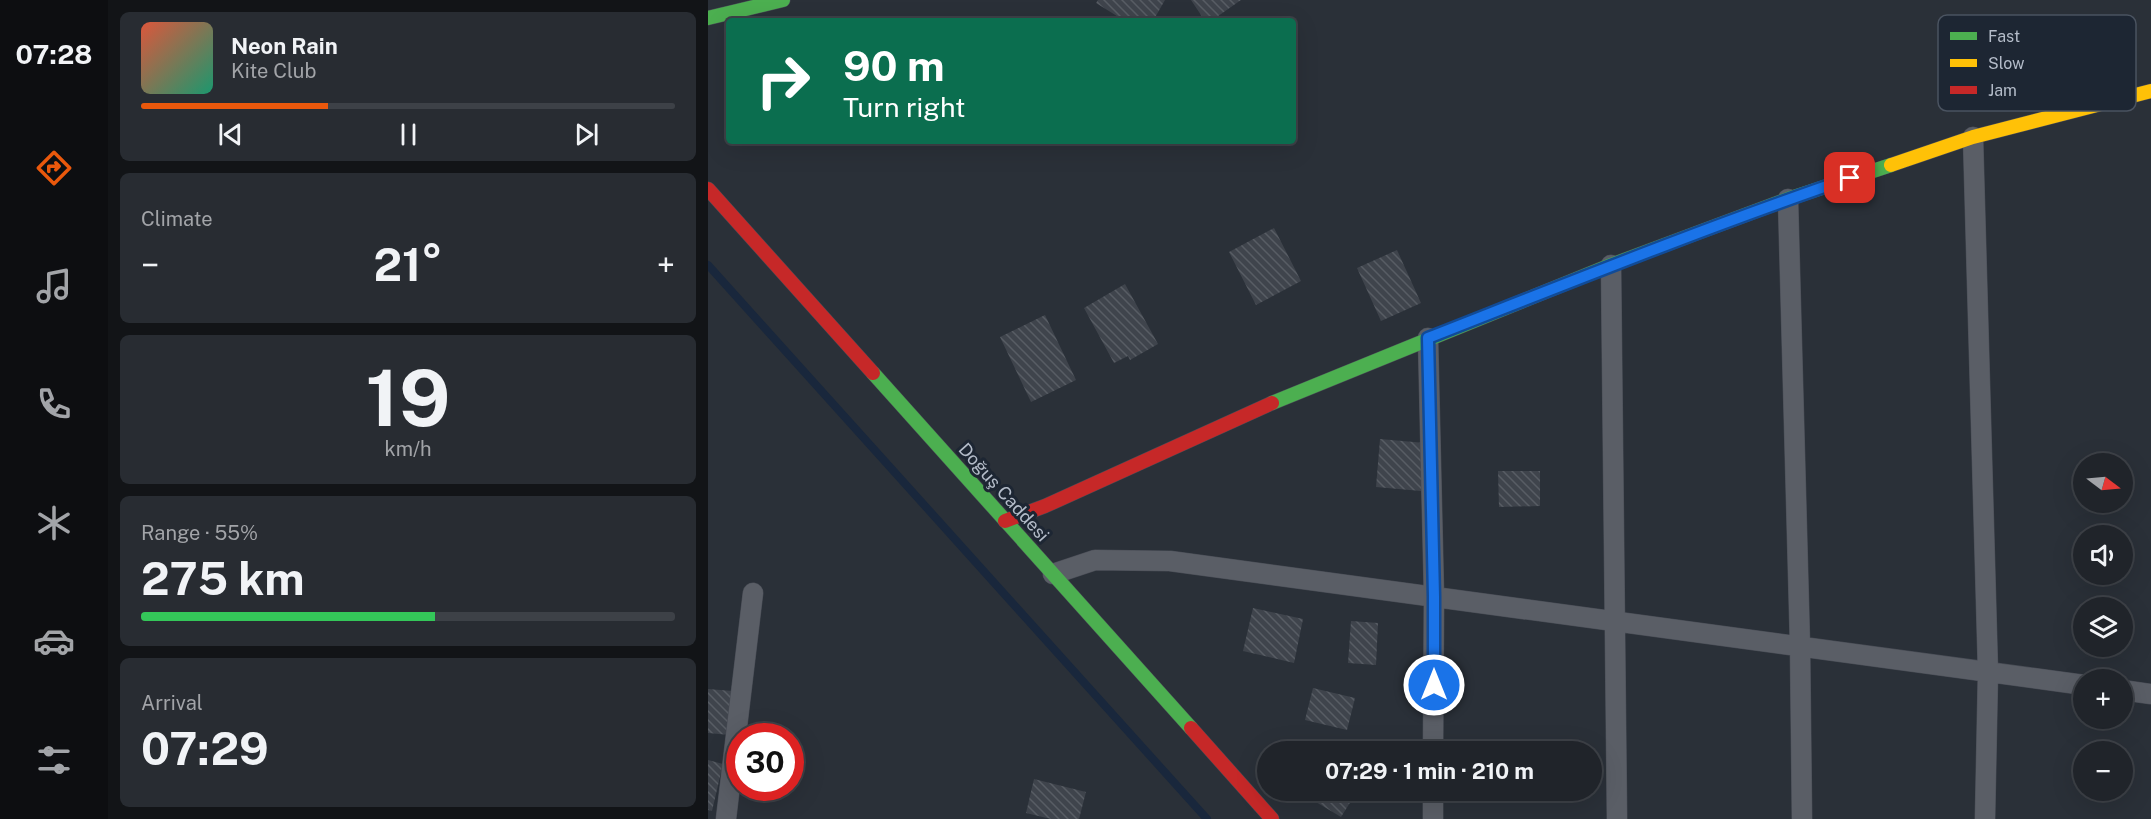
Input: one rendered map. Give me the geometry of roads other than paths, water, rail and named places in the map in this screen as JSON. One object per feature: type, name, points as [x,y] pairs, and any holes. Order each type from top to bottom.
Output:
[{"type":"street","points":[[708,18],[783,0]]},
{"type":"street","points":[[2136,95],[2151,91]]},
{"type":"street","points":[[1005,521],[1045,506],[1062,496],[1282,399],[1428,338],[1611,266],[1788,199],[1972,137],[2073,111]]},
{"type":"street","points":[[1972,137],[1988,672],[1985,819]]},
{"type":"street","name":"Doğuş Caddesi","points":[[708,189],[1272,819]]},
{"type":"street","points":[[1788,199],[1800,645],[1802,819]]},
{"type":"street","points":[[1611,266],[1617,819]]},
{"type":"street","points":[[1428,338],[1434,596],[1433,741]]},
{"type":"street","points":[[1053,574],[1095,560],[1170,561],[2073,684]]},
{"type":"street","points":[[726,819],[753,593]]},
{"type":"street","points":[[2133,692],[2151,694]]},
{"type":"street","points":[[1433,801],[1433,819]]},
{"type":"waterway","points":[[708,265],[1207,819]]}]
